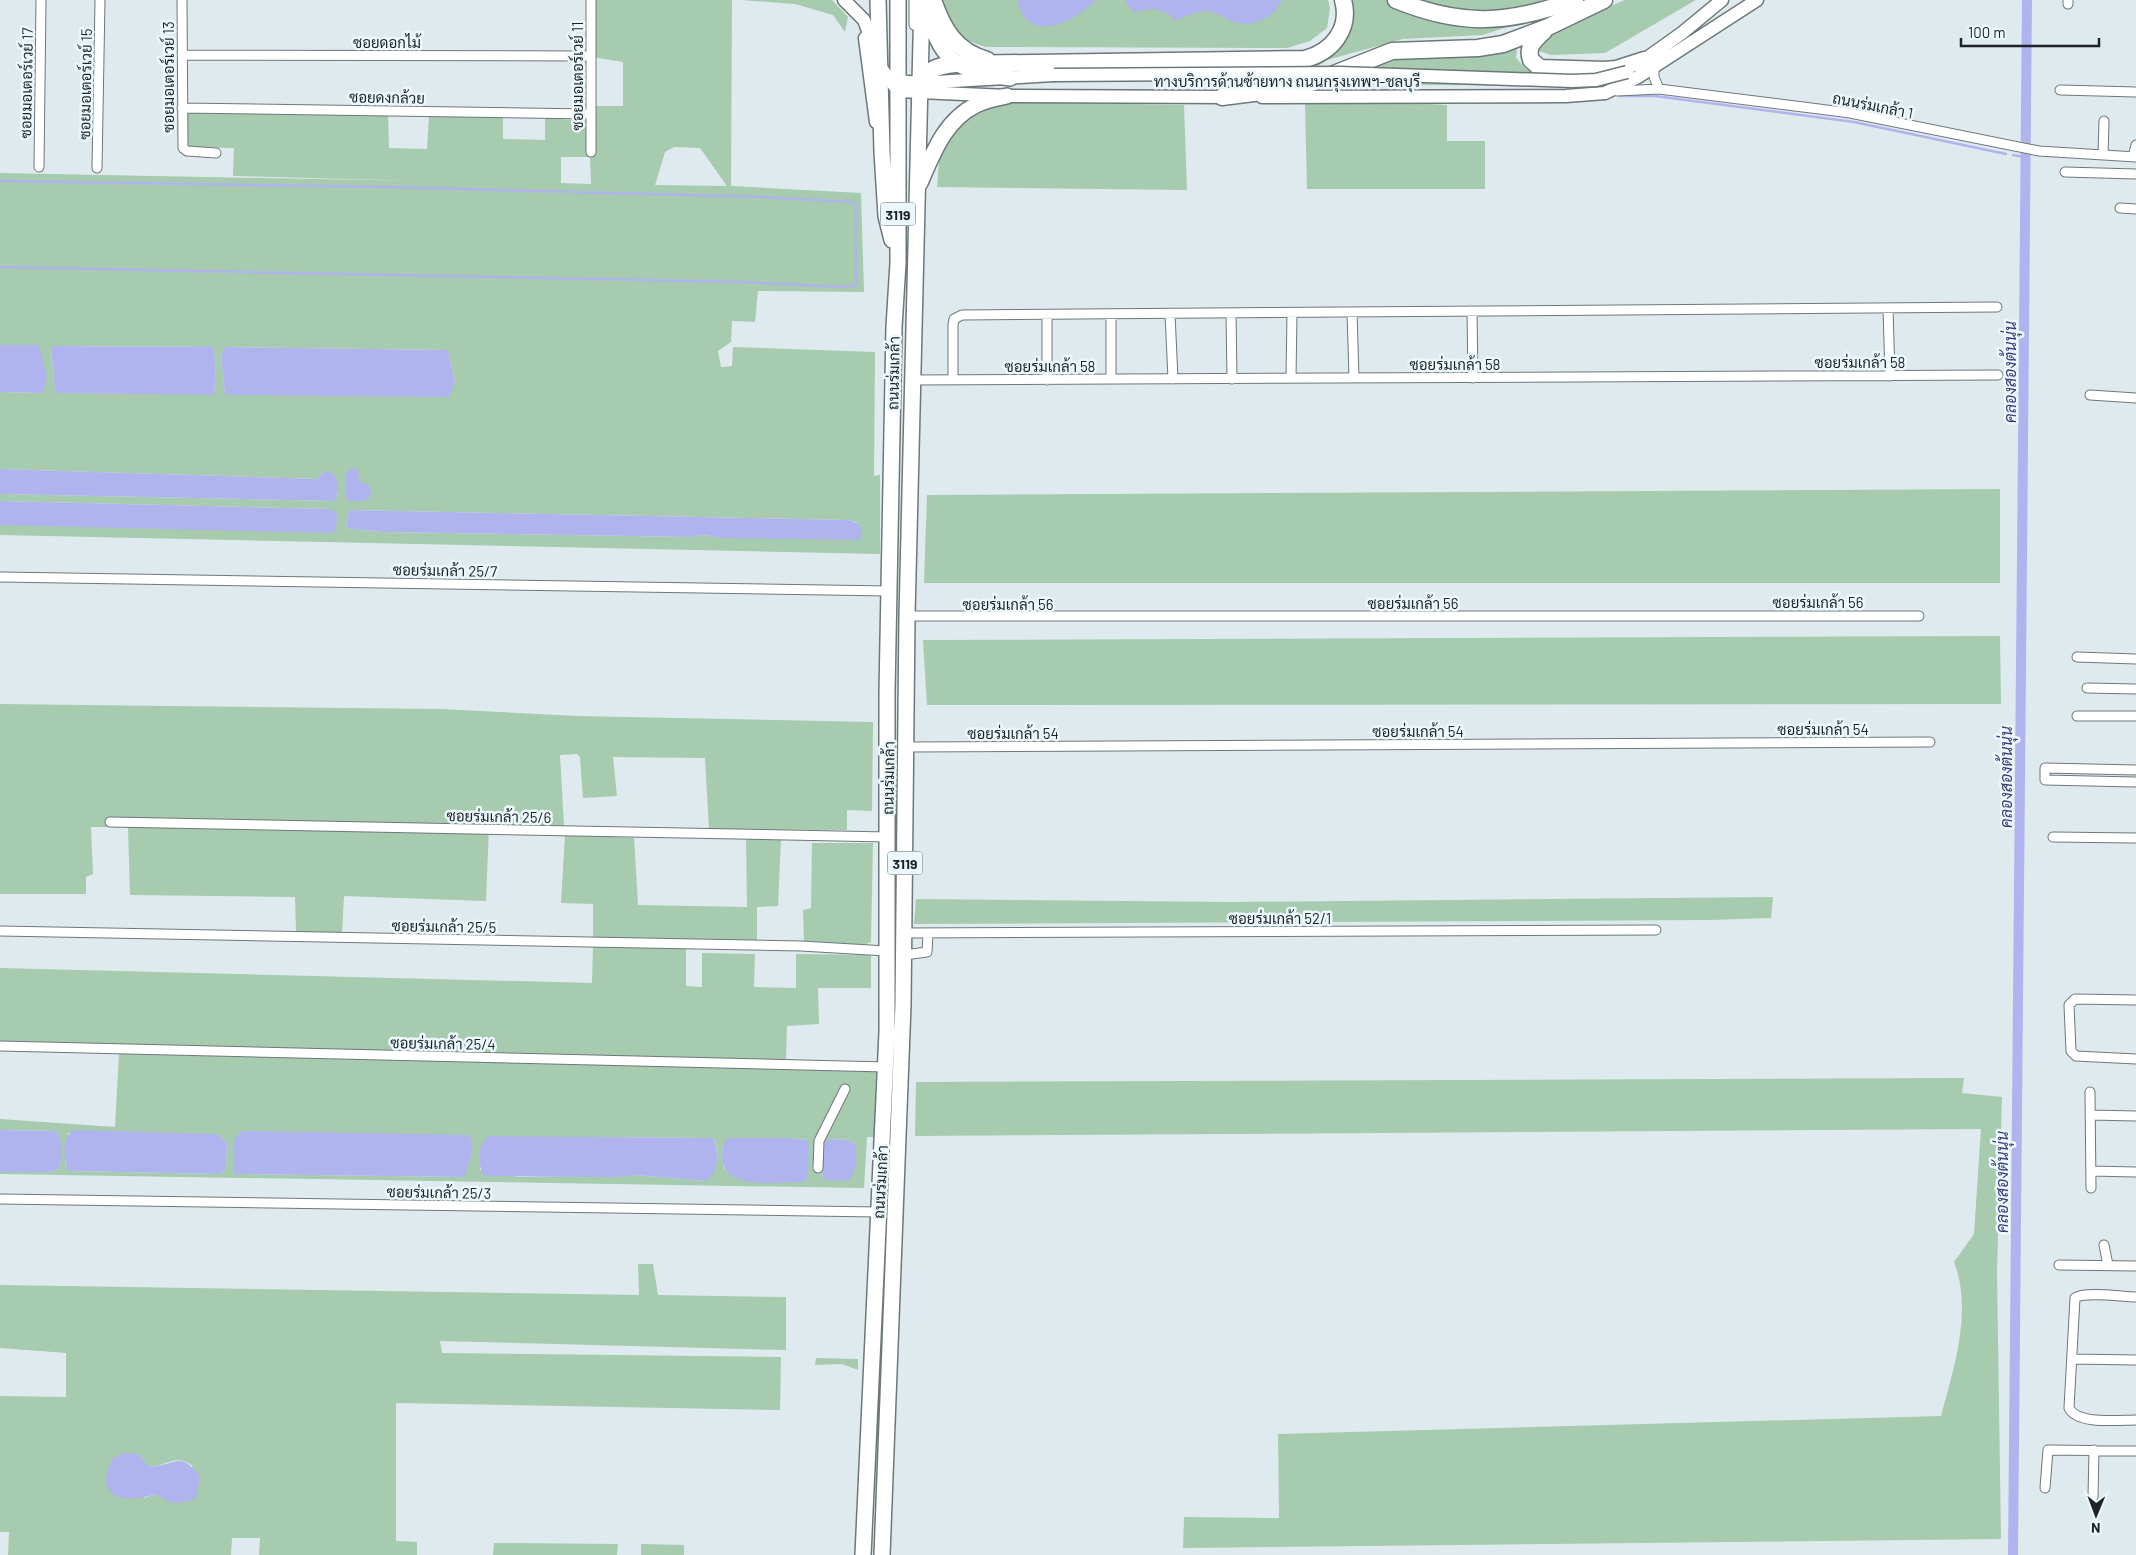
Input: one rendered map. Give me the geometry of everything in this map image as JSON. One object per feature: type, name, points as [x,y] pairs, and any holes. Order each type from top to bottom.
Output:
[{"type":"highway","points":[[933,0],[939,19],[952,39],[975,57],[996,62]]},
{"type":"highway","points":[[919,88],[926,72],[934,67],[955,64],[996,62],[1305,60],[1318,56],[1338,38],[1344,24],[1343,0]]},
{"type":"highway","points":[[1396,0],[1420,10],[1447,17],[1472,20],[1502,19],[1527,15],[1574,0]]},
{"type":"highway","points":[[1222,97],[1311,83],[1392,51],[1489,47],[1503,44],[1548,27],[1604,0]]},
{"type":"highway","points":[[1548,27],[1532,42],[1529,48],[1531,60],[1540,68],[1605,70],[1649,64]]},
{"type":"main road","points":[[878,0],[882,152],[886,216],[898,263]]},
{"type":"main road","name":"ถนนร่มเกล้า","points":[[863,1555],[886,1067],[889,591],[894,327],[898,263],[898,0]]},
{"type":"main road","points":[[923,0],[934,36],[955,64],[973,72],[1010,78]]},
{"type":"main road","name":"ถนนร่มเกล้า","points":[[882,1555],[899,1141],[904,955],[907,616],[919,88],[923,0]]},
{"type":"main road","name":"ทางบริการด้านซ้ายทาง ถนนกรุงเทพฯ-ชลบุรี","points":[[919,88],[1054,75],[1340,73],[1572,81],[1596,80],[1649,64],[1682,33],[1722,0]]},
{"type":"main road","name":"ทางบริการด้านซ้ายทาง ถนนกรุงเทพฯ-ชลบุรี","points":[[898,86],[1007,96],[1410,98],[1577,96],[1605,93],[1752,2]]},
{"type":"main road","points":[[848,3],[864,20],[885,76],[898,86]]},
{"type":"main road","points":[[848,3],[865,39],[874,113],[882,152]]},
{"type":"main road","points":[[917,189],[935,150],[952,122],[978,104],[1007,96]]},
{"type":"street","name":"ซอยมอเตอร์เวย์ 17","points":[[39,167],[41,0]]},
{"type":"street","name":"ซอยมอเตอร์เวย์ 15","points":[[97,168],[100,0]]},
{"type":"street","name":"ซอยมอเตอร์เวย์ 13","points":[[182,0],[184,150],[216,153]]},
{"type":"street","name":"ซอยมอเตอร์เวย์ 11","points":[[591,0],[591,152]]},
{"type":"street","points":[[914,0],[916,68],[919,88]]},
{"type":"street","name":"ซอยดอกไม้","points":[[182,55],[591,56]]},
{"type":"street","points":[[1649,64],[1659,89]]},
{"type":"street","name":"ถนนร่มเกล้า 1","points":[[1605,93],[1628,89],[1659,89],[1850,114],[2039,151],[2134,157]]},
{"type":"street","points":[[2060,90],[2136,92]]},
{"type":"street","name":"ซอยดงกล้วย","points":[[182,108],[591,114]]},
{"type":"street","points":[[2103,155],[2104,121]]},
{"type":"street","points":[[2134,157],[2136,145]]},
{"type":"street","points":[[2091,154],[2091,173]]},
{"type":"street","points":[[2064,172],[2136,174]]},
{"type":"street","points":[[2120,208],[2136,209]]},
{"type":"street","points":[[953,380],[953,325],[957,316],[1997,306]]},
{"type":"street","points":[[1888,308],[1890,376]]},
{"type":"street","points":[[1472,311],[1472,378]]},
{"type":"street","points":[[1352,312],[1354,378]]},
{"type":"street","points":[[1231,313],[1232,379]]},
{"type":"street","points":[[1291,378],[1292,313]]},
{"type":"street","points":[[1111,314],[1111,379]]},
{"type":"street","points":[[1170,314],[1173,379]]},
{"type":"street","points":[[1047,315],[1047,380]]},
{"type":"street","name":"ซอยร่มเกล้า 58","points":[[912,380],[1998,375]]},
{"type":"street","points":[[2090,395],[2136,398]]},
{"type":"street","name":"ซอยร่มเกล้า 25/7","points":[[0,577],[889,591]]},
{"type":"street","name":"ซอยร่มเกล้า 56","points":[[907,616],[1920,616]]},
{"type":"street","points":[[2077,658],[2136,659]]},
{"type":"street","points":[[2087,688],[2136,689]]},
{"type":"street","points":[[2077,716],[2136,716]]},
{"type":"street","name":"ซอยร่มเกล้า 54","points":[[906,747],[1930,742]]},
{"type":"street","points":[[2136,770],[2045,768],[2045,780],[2136,782]]},
{"type":"street","name":"ซอยร่มเกล้า 25/6","points":[[110,822],[888,837]]},
{"type":"street","points":[[2053,837],[2136,838]]},
{"type":"street","name":"ซอยร่มเกล้า 52/1","points":[[904,933],[1656,930]]},
{"type":"street","name":"ซอยร่มเกล้า 25/5","points":[[0,931],[791,946],[887,951]]},
{"type":"street","points":[[904,955],[927,952],[928,933]]},
{"type":"street","points":[[2136,1000],[2075,999],[2069,1005],[2071,1050],[2076,1056],[2136,1059]]},
{"type":"street","name":"ซอยร่มเกล้า 25/4","points":[[0,1046],[886,1067]]},
{"type":"street","points":[[818,1168],[819,1141],[845,1090]]},
{"type":"street","points":[[2090,1092],[2092,1188]]},
{"type":"street","points":[[2091,1115],[2136,1116]]},
{"type":"street","points":[[2091,1171],[2136,1172]]},
{"type":"street","name":"ซอยร่มเกล้า 25/3","points":[[0,1199],[878,1212]]},
{"type":"street","points":[[2104,1245],[2108,1266]]},
{"type":"street","points":[[2059,1265],[2136,1266]]},
{"type":"street","points":[[2136,1297],[2091,1295],[2075,1298],[2070,1408],[2072,1414],[2082,1419],[2136,1420]]},
{"type":"street","points":[[2072,1359],[2136,1360]]},
{"type":"street","points":[[2045,1488],[2048,1450],[2136,1451]]},
{"type":"street","points":[[2093,1497],[2094,1450]]},
{"type":"green space","points":[[591,0],[732,0],[731,186],[861,193],[864,292],[758,291],[755,322],[732,321],[731,342],[718,351],[721,367],[732,366],[733,347],[875,352],[874,476],[880,475],[880,554],[0,535],[0,525],[330,509],[0,501],[0,494],[334,501],[338,493],[324,471],[317,479],[0,469],[0,392],[43,393],[39,346],[0,345],[0,173],[420,181],[233,176],[234,148],[187,147],[186,112],[388,115],[389,148],[427,149],[429,116],[503,117],[503,139],[545,140],[545,118],[589,121],[590,106],[623,106],[623,62],[586,56]],"holes":[[[674,147],[700,148],[727,186],[655,185],[665,152]],[[561,157],[590,157],[591,184],[561,183]],[[51,346],[213,347],[216,362],[214,394],[55,393]],[[224,347],[448,350],[455,383],[225,395],[221,358]],[[349,510],[849,520],[858,523],[720,538],[704,535],[690,537],[382,532],[346,528]]]},
{"type":"green space","points":[[740,0],[832,0],[848,17],[845,32],[833,15],[795,4]]},
{"type":"green space","points":[[938,0],[1328,0],[1330,8],[1327,28],[1310,41],[1287,48],[986,47],[967,40],[954,31],[946,19]]},
{"type":"green space","points":[[1348,0],[1542,0],[1540,16],[1483,35],[1403,39],[1327,60],[1314,69],[1279,78],[1017,83],[1089,66],[1323,61]]},
{"type":"green space","points":[[1625,0],[1696,0],[1605,53],[1551,55],[1539,51],[1536,44],[1549,32]]},
{"type":"green space","points":[[1517,48],[1516,58],[1526,69],[1546,74],[1566,86],[1326,84],[1397,55],[1475,53]]},
{"type":"green space","points":[[1370,101],[1447,105],[1447,141],[1485,141],[1485,189],[1307,189],[1305,103]]},
{"type":"green space","points":[[999,102],[1184,105],[1187,190],[937,187],[940,150],[962,120],[981,109]]},
{"type":"green space","points":[[2000,489],[2000,583],[924,583],[927,495]]},
{"type":"green space","points":[[2000,636],[2001,704],[927,705],[923,640]]},
{"type":"green space","points":[[0,704],[441,709],[576,716],[873,722],[872,811],[847,810],[847,830],[709,829],[705,758],[613,757],[617,796],[583,798],[580,757],[577,754],[560,755],[564,826],[489,825],[486,901],[344,896],[342,933],[296,932],[295,897],[130,895],[128,827],[91,827],[93,874],[86,877],[86,894],[0,894]]},
{"type":"green space","points":[[565,835],[634,838],[638,905],[747,907],[746,839],[781,839],[778,906],[757,907],[757,942],[593,939],[593,904],[561,903]]},
{"type":"green space","points":[[812,843],[873,843],[871,942],[864,945],[804,941],[803,910],[811,908]]},
{"type":"green space","points":[[1773,897],[1771,918],[1710,920],[914,924],[916,899],[1230,902]]},
{"type":"green space","points":[[593,947],[686,948],[686,986],[702,987],[702,953],[755,954],[754,987],[796,988],[796,954],[871,955],[871,988],[818,988],[819,1024],[787,1026],[786,1060],[0,1041],[0,968],[592,983]]},
{"type":"green space","points":[[119,1054],[876,1070],[875,1137],[867,1137],[864,1188],[0,1174],[0,1172],[51,1172],[59,1169],[61,1155],[56,1131],[0,1130],[0,1119],[115,1127]],"holes":[[[68,1133],[217,1134],[227,1143],[226,1168],[221,1174],[68,1171],[65,1162]],[[593,1137],[713,1138],[717,1150],[717,1161],[706,1181],[635,1175],[519,1177],[480,1170],[482,1145]],[[730,1138],[790,1138],[806,1140],[724,1169],[722,1150]],[[828,1139],[849,1140],[855,1145],[825,1180],[821,1170],[824,1149]],[[234,1140],[465,1177],[235,1174]]]},
{"type":"green space","points":[[1964,1078],[1962,1093],[2002,1097],[1997,1271],[2001,1539],[1183,1548],[1184,1517],[1279,1518],[1278,1434],[1941,1416],[1956,1359],[1962,1319],[1962,1300],[1954,1262],[1974,1234],[1981,1129],[915,1136],[916,1082]]},
{"type":"green space","points":[[638,1264],[653,1264],[658,1295],[786,1297],[786,1350],[440,1341],[442,1353],[781,1357],[780,1410],[396,1403],[396,1541],[417,1542],[417,1555],[259,1555],[260,1538],[232,1538],[231,1555],[8,1555],[9,1532],[0,1532],[0,1396],[66,1397],[66,1353],[0,1348],[0,1285],[639,1295]],"holes":[[[137,1454],[149,1467],[176,1460],[193,1466],[156,1494],[144,1498]]]},
{"type":"green space","points":[[816,1358],[858,1359],[858,1370],[842,1364],[815,1365]]},
{"type":"green space","points":[[494,1543],[618,1544],[617,1555],[493,1555]]},
{"type":"green space","points":[[641,1544],[684,1545],[684,1555],[641,1555]]},
{"type":"water","points":[[1017,0],[1096,0],[1064,22],[1052,26],[1041,26],[1031,23],[1023,14]]},
{"type":"water","points":[[1124,0],[1282,0],[1274,12],[1263,20],[1241,24],[1209,11],[1190,14],[1176,21],[1162,11],[1151,9],[1134,13]]},
{"type":"water","points":[[0,345],[39,345],[47,378],[43,393],[0,392]]},
{"type":"water","points":[[51,346],[213,347],[216,362],[214,395],[55,393]]},
{"type":"water","points":[[224,347],[448,350],[455,383],[449,397],[225,395],[221,358]]},
{"type":"water","points":[[352,468],[358,469],[359,479],[362,483],[368,484],[371,489],[370,498],[362,501],[347,501],[345,494],[346,473]]},
{"type":"water","points":[[0,469],[317,479],[324,471],[333,473],[338,490],[335,501],[0,494]]},
{"type":"water","points":[[0,501],[330,509],[337,514],[336,530],[331,533],[0,525]]},
{"type":"water","points":[[349,510],[849,520],[861,527],[862,533],[859,540],[720,538],[704,535],[690,537],[382,532],[346,528]]},
{"type":"water","points":[[0,1130],[56,1131],[61,1145],[59,1169],[51,1172],[0,1172]]},
{"type":"water","points":[[73,1130],[217,1134],[227,1143],[226,1168],[221,1174],[68,1171],[64,1149],[67,1138]]},
{"type":"water","points":[[240,1132],[468,1135],[471,1138],[472,1150],[465,1177],[234,1174],[234,1140]]},
{"type":"water","points":[[489,1136],[713,1138],[717,1149],[717,1161],[714,1172],[706,1181],[635,1175],[614,1177],[484,1176],[480,1166],[479,1154],[482,1144]]},
{"type":"water","points":[[730,1138],[790,1138],[806,1140],[809,1145],[808,1177],[803,1182],[775,1183],[746,1182],[735,1178],[726,1170],[722,1159],[724,1142]]},
{"type":"water","points":[[828,1139],[849,1140],[855,1145],[855,1169],[848,1181],[825,1180],[823,1176],[821,1166],[824,1141]]},
{"type":"water","points":[[124,1453],[138,1454],[149,1467],[177,1461],[187,1463],[200,1477],[196,1498],[176,1503],[167,1501],[156,1494],[126,1498],[113,1494],[106,1482],[107,1473],[112,1459]]},
{"type":"waterway","name":"คลองสองต้นนุ่น","points":[[2013,1555],[2027,0]]},
{"type":"waterway","points":[[1620,96],[1655,96],[1854,122],[2006,154]]},
{"type":"waterway","points":[[2013,155],[2024,157]]},
{"type":"waterway","points":[[0,181],[389,187],[762,197],[853,202],[856,205],[856,285],[845,287],[742,282],[0,267]]}]
